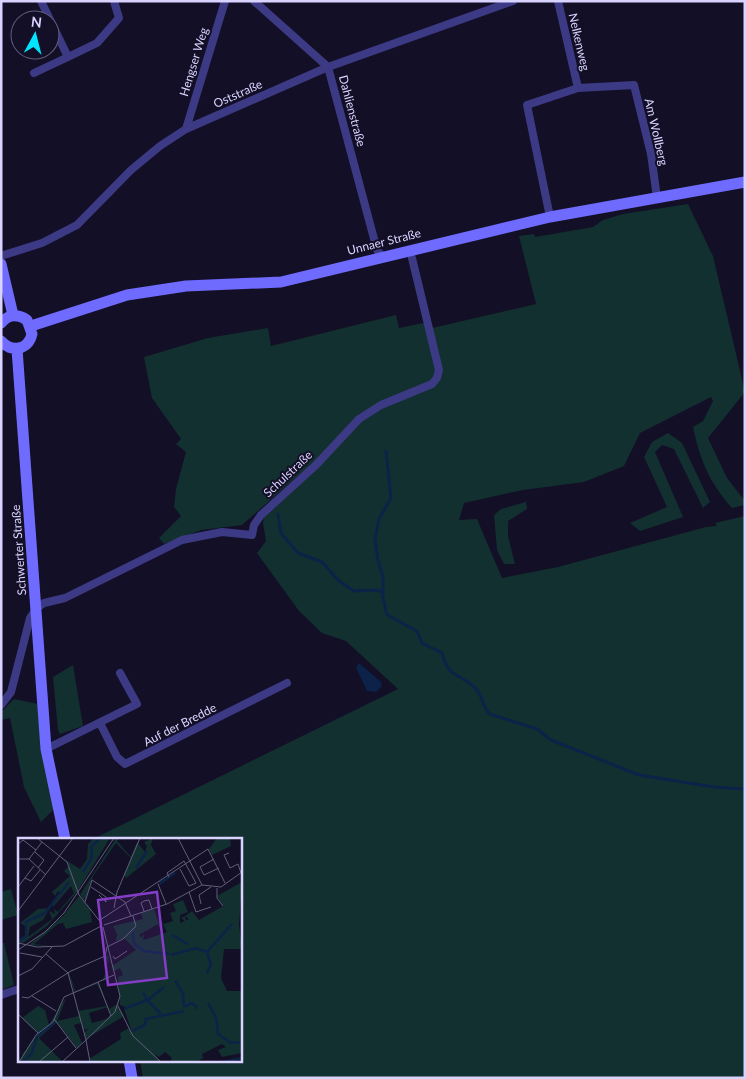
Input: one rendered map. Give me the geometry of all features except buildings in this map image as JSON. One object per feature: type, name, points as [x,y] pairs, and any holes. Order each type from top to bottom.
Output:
[{"type":"main road","name":"Unnaer Straße","points":[[31,326],[128,294],[186,286],[281,282],[382,256],[550,217],[745,182]]},
{"type":"main road","points":[[1,264],[13,315]]},
{"type":"main road","points":[[1,324],[13,315],[23,317],[31,326],[31,339],[24,346],[17,349],[8,347],[1,341]]},
{"type":"main road","name":"Schwerter Straße","points":[[17,349],[46,749],[65,838]]},
{"type":"main road","points":[[129,1062],[132,1078]]},
{"type":"street","points":[[41,1],[68,57]]},
{"type":"street","points":[[34,73],[97,43],[119,18],[114,1]]},
{"type":"street","name":"Hengser Weg","points":[[186,129],[225,1]]},
{"type":"street","name":"Dahlienstraße","points":[[254,1],[328,66],[377,250],[382,256]]},
{"type":"street","name":"Oststraße","points":[[1,256],[42,243],[77,225],[131,170],[160,146],[186,129],[328,66],[513,1]]},
{"type":"street","name":"Nelkenweg","points":[[558,1],[578,88]]},
{"type":"street","name":"Am Wollberg","points":[[550,217],[527,105],[578,88],[634,86],[658,198]]},
{"type":"street","name":"Schulstraße","points":[[37,608],[44,603],[65,598],[182,540],[222,532],[252,535],[254,525],[261,515],[316,464],[359,419],[381,405],[432,384],[437,378],[439,370],[412,258]]},
{"type":"street","points":[[1,706],[12,692],[30,618],[37,608]]},
{"type":"street","points":[[46,749],[137,704],[120,673]]},
{"type":"street","name":"Auf der Bredde","points":[[100,723],[117,757],[125,764],[287,683]]},
{"type":"street","points":[[1,995],[18,989]]},
{"type":"green space","points":[[688,204],[713,256],[745,392],[708,438],[727,478],[745,501],[745,505],[732,508],[711,480],[699,450],[693,427],[703,421],[713,401],[711,397],[640,433],[624,466],[584,482],[523,490],[464,503],[459,520],[477,519],[502,578],[558,567],[706,527],[717,526],[715,523],[745,516],[745,1078],[143,1078],[140,1062],[241,1062],[241,838],[95,838],[398,689],[346,641],[322,633],[299,611],[257,553],[266,541],[263,523],[264,516],[302,472],[242,525],[201,530],[164,544],[159,538],[181,516],[174,507],[176,489],[186,452],[176,444],[181,439],[152,398],[144,357],[208,338],[268,328],[271,346],[396,315],[399,328],[423,323],[432,328],[536,304],[519,236],[534,234],[535,237],[593,227],[603,220],[623,214]]},
{"type":"green space","points":[[668,433],[682,443],[710,502],[703,508],[674,449],[662,445],[655,452],[683,517],[640,531],[630,523],[667,507],[644,457],[652,442]]},
{"type":"green space","points":[[526,502],[527,509],[508,521],[508,536],[515,564],[504,564],[497,550],[494,515],[501,509]]},
{"type":"green space","points":[[73,665],[83,726],[60,734],[53,677]]},
{"type":"green space","points":[[14,699],[43,705],[57,806],[41,822],[24,787],[10,718],[1,720],[1,712]]},
{"type":"green space","points":[[11,889],[18,915],[1,920],[1,892]]},
{"type":"green space","points":[[1,943],[4,943],[14,985],[1,990]]},
{"type":"water","points":[[359,663],[381,682],[382,686],[376,692],[367,691],[356,668]]},
{"type":"waterway","points":[[386,451],[391,498],[379,519],[375,539],[378,561],[383,577],[383,598],[387,615],[417,631],[422,643],[442,653],[452,673],[467,681],[477,690],[485,708],[490,714],[537,729],[551,740],[639,775],[714,787],[745,789]]},
{"type":"waterway","points":[[278,514],[281,533],[298,553],[322,562],[339,581],[354,591],[376,590],[383,592]]}]
